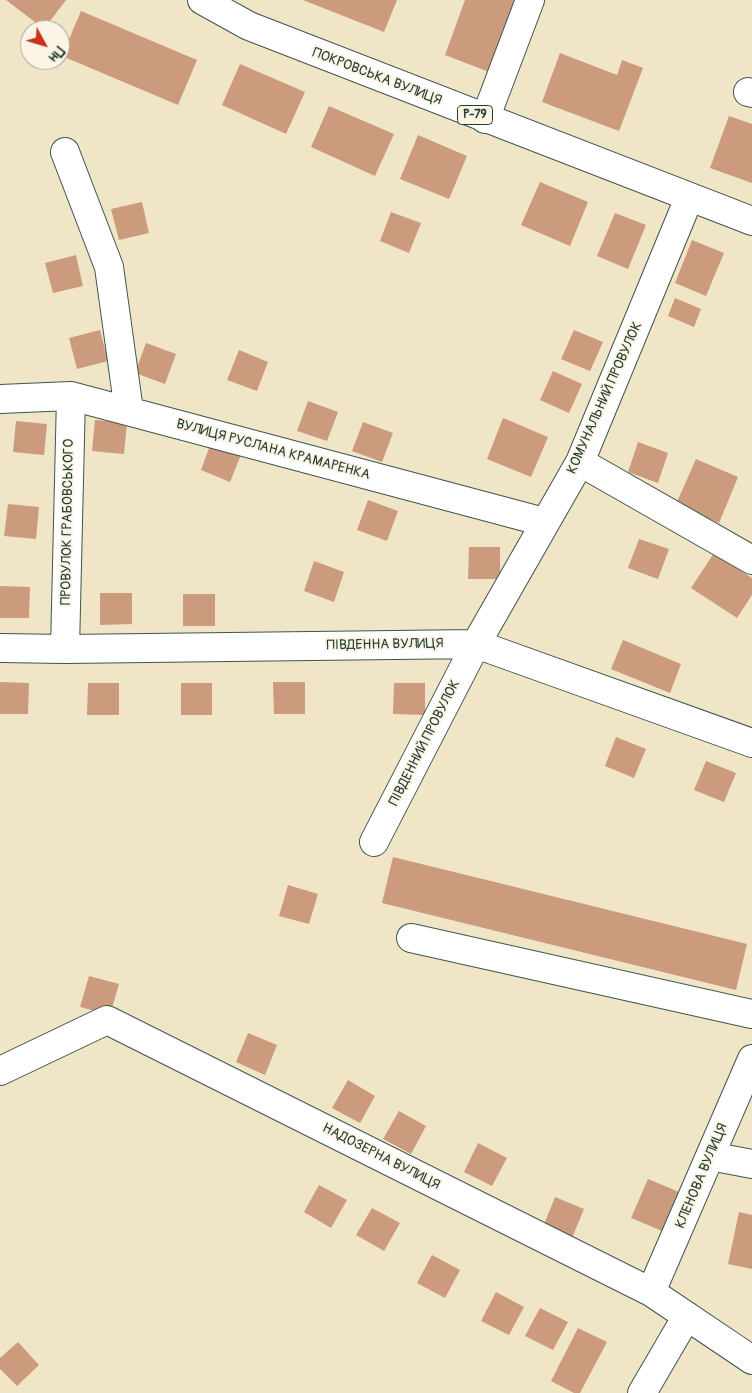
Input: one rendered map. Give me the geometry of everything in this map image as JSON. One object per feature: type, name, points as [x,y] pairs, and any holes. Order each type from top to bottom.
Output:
[{"type":"street","name":"ПОКРОВСЬКА ВУЛИЦЯ","points":[[202,0],[249,26],[752,221]]},
{"type":"street","points":[[485,119],[530,0]]},
{"type":"street","points":[[65,152],[109,267],[129,411]]},
{"type":"street","name":"КОМУНАЛЬНИЙ ПРОВУЛОК","points":[[476,644],[580,462],[689,198]]},
{"type":"street","name":"ВУЛИЦЯ РУСЛАНА КРАМАРЕНКА","points":[[0,399],[71,396],[544,522]]},
{"type":"street","name":"ПРОВУЛОК ГРАБОВСЬКОГО","points":[[65,649],[71,396]]},
{"type":"street","points":[[580,462],[752,560]]},
{"type":"street","name":"ПІВДЕННА ВУЛИЦЯ","points":[[0,648],[65,649],[476,644],[752,743]]},
{"type":"street","name":"ПІВДЕННИЙ ПРОВУЛОК","points":[[374,842],[476,644]]},
{"type":"street","points":[[411,938],[752,1014]]},
{"type":"street","name":"НАДОЗЕРНА ВУЛИЦЯ","points":[[0,1070],[107,1020],[651,1292],[752,1360]]},
{"type":"street","name":"КЛЕНОВА ВУЛИЦЯ","points":[[651,1292],[752,1059]]},
{"type":"street","points":[[710,1156],[752,1164]]},
{"type":"street","points":[[642,1393],[687,1316]]},
{"type":"building","points":[[6,0],[66,0],[51,20],[32,20]]},
{"type":"building","points":[[303,0],[397,0],[384,32]]},
{"type":"building","points":[[465,0],[516,0],[489,72],[445,55]]},
{"type":"building","points":[[81,11],[197,60],[178,105],[70,59],[70,37]]},
{"type":"building","points":[[560,53],[617,75],[622,60],[643,68],[619,131],[542,102]]},
{"type":"building","points":[[240,64],[305,92],[286,134],[222,105]]},
{"type":"building","points":[[329,106],[394,134],[375,176],[311,147]]},
{"type":"building","points":[[729,116],[752,124],[752,183],[710,168]]},
{"type":"building","points":[[418,135],[467,156],[449,199],[400,179]]},
{"type":"building","points":[[540,182],[588,202],[570,246],[521,225]]},
{"type":"building","points":[[142,202],[149,233],[119,240],[111,209]]},
{"type":"building","points":[[391,212],[421,223],[409,253],[380,241]]},
{"type":"building","points":[[615,213],[646,225],[628,269],[597,256]]},
{"type":"building","points":[[692,240],[724,253],[706,296],[675,283]]},
{"type":"building","points":[[76,255],[83,286],[53,293],[45,263]]},
{"type":"building","points":[[675,298],[701,309],[694,327],[668,316]]},
{"type":"building","points":[[100,330],[108,361],[77,369],[69,338]]},
{"type":"building","points":[[574,330],[603,342],[590,371],[561,359]]},
{"type":"building","points":[[146,343],[176,354],[165,384],[135,373]]},
{"type":"building","points":[[239,350],[268,362],[257,391],[227,380]]},
{"type":"building","points":[[553,371],[582,384],[569,413],[540,400]]},
{"type":"building","points":[[308,401],[338,412],[327,441],[297,431]]},
{"type":"building","points":[[503,418],[548,437],[531,477],[487,459]]},
{"type":"building","points":[[95,420],[127,423],[124,454],[92,451]]},
{"type":"building","points":[[16,421],[47,424],[44,455],[13,452]]},
{"type":"building","points":[[363,422],[393,433],[382,462],[352,451]]},
{"type":"building","points":[[212,440],[242,452],[230,482],[201,470]]},
{"type":"building","points":[[638,442],[668,453],[658,483],[628,472]]},
{"type":"building","points":[[696,459],[738,477],[719,523],[676,504]]},
{"type":"building","points":[[368,500],[398,511],[387,541],[357,530]]},
{"type":"building","points":[[8,504],[39,507],[36,539],[4,536]]},
{"type":"building","points":[[639,539],[669,549],[658,579],[628,568]]},
{"type":"building","points":[[469,547],[500,547],[500,579],[468,579]]},
{"type":"building","points":[[714,553],[752,578],[752,595],[737,618],[691,588]]},
{"type":"building","points":[[314,561],[344,572],[334,602],[304,591]]},
{"type":"building","points":[[0,586],[30,587],[29,618],[0,618]]},
{"type":"building","points":[[100,593],[132,593],[132,624],[100,625]]},
{"type":"building","points":[[183,594],[215,594],[215,626],[183,626]]},
{"type":"building","points":[[623,640],[681,664],[670,693],[611,669]]},
{"type":"building","points":[[0,682],[29,683],[28,714],[0,714]]},
{"type":"building","points":[[273,682],[305,682],[305,714],[274,714]]},
{"type":"building","points":[[88,683],[119,683],[119,715],[87,715]]},
{"type":"building","points":[[181,683],[212,683],[212,715],[181,715]]},
{"type":"building","points":[[394,683],[425,683],[425,715],[393,714]]},
{"type":"building","points":[[616,737],[646,749],[634,778],[605,766]]},
{"type":"building","points":[[706,761],[736,773],[724,802],[694,790]]},
{"type":"building","points":[[393,857],[747,944],[736,990],[382,903]]},
{"type":"building","points":[[288,885],[318,894],[309,924],[279,916]]},
{"type":"building","points":[[89,976],[119,984],[110,1015],[80,1007]]},
{"type":"building","points":[[248,1033],[277,1045],[265,1075],[236,1062]]},
{"type":"building","points":[[348,1080],[375,1096],[360,1123],[332,1108]]},
{"type":"building","points":[[399,1111],[426,1126],[411,1154],[383,1139]]},
{"type":"building","points":[[478,1143],[507,1158],[492,1186],[464,1172]]},
{"type":"building","points":[[648,1179],[684,1194],[667,1233],[631,1218]]},
{"type":"building","points":[[319,1185],[347,1200],[331,1228],[304,1212]]},
{"type":"building","points":[[555,1197],[584,1209],[572,1238],[543,1227]]},
{"type":"building","points":[[372,1208],[400,1223],[384,1251],[356,1235]]},
{"type":"building","points":[[739,1212],[752,1215],[752,1269],[728,1264]]},
{"type":"building","points":[[432,1255],[460,1270],[445,1298],[417,1283]]},
{"type":"building","points":[[496,1292],[524,1307],[509,1335],[481,1321]]},
{"type":"building","points":[[540,1308],[568,1322],[553,1350],[525,1336]]},
{"type":"building","points":[[578,1328],[607,1342],[580,1393],[574,1393],[551,1381]]},
{"type":"building","points":[[18,1342],[39,1365],[17,1386],[0,1369],[0,1358]]}]
